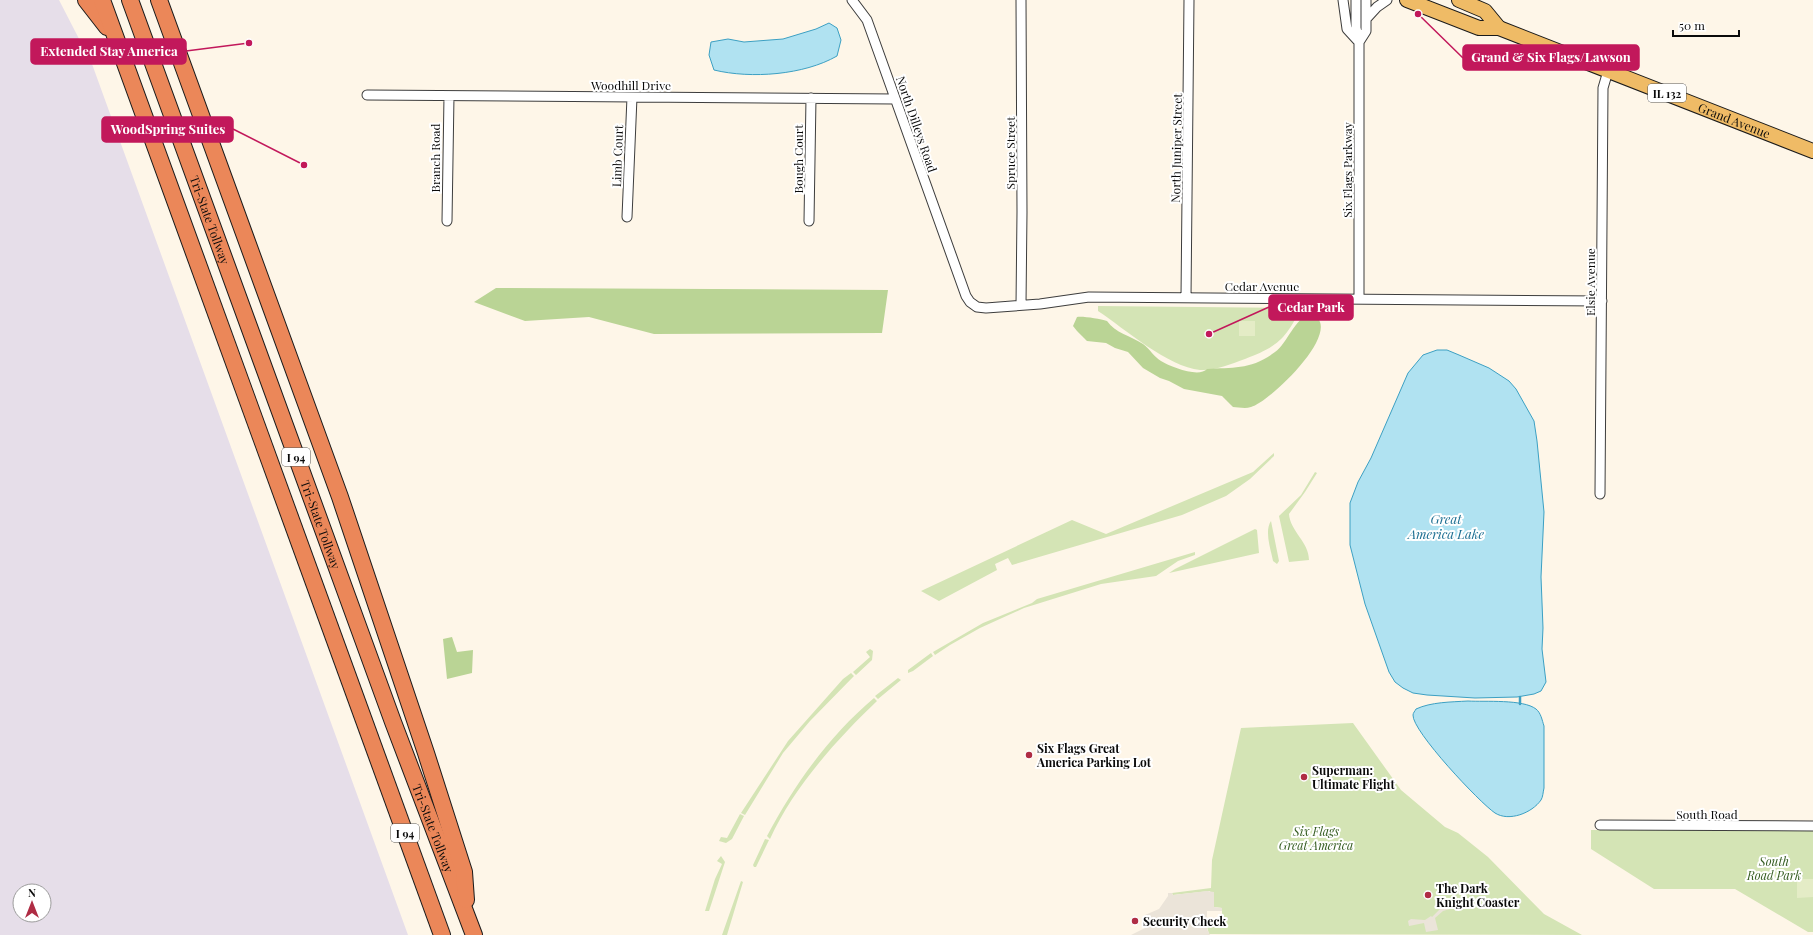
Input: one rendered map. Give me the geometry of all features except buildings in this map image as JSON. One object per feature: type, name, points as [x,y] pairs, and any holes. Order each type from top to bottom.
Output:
[{"type":"highway","points":[[86,0],[114,37]]},
{"type":"highway","name":"I 94","points":[[102,0],[114,37],[232,353],[442,935]]},
{"type":"highway","name":"Tri-State Tollway","points":[[130,0],[393,722],[474,935]]},
{"type":"highway","points":[[159,0],[340,497],[426,752],[464,872],[466,913]]},
{"type":"main road","name":"Grand Avenue","points":[[1407,0],[1479,28],[1499,28],[1813,151]]},
{"type":"main road","name":"Grand Avenue","points":[[1458,0],[1485,11],[1499,28]]},
{"type":"street","name":"North Dilleys Road","points":[[852,0],[867,20],[952,260]]},
{"type":"street","name":"Spruce Street","points":[[1021,0],[1021,306]]},
{"type":"street","name":"North Juniper Street","points":[[1186,297],[1189,0]]},
{"type":"street","points":[[1343,0],[1347,30],[1359,42]]},
{"type":"street","name":"Six Flags Parkway","points":[[1356,0],[1356,28],[1359,42],[1359,298]]},
{"type":"street","name":"Six Flags Parkway","points":[[1359,42],[1366,31],[1366,0]]},
{"type":"street","points":[[1366,19],[1377,7],[1387,0]]},
{"type":"street","name":"Elsie Avenue","points":[[1600,494],[1603,88],[1608,71]]},
{"type":"street","name":"Woodhill Drive","points":[[367,95],[895,99]]},
{"type":"street","name":"Branch Road","points":[[447,221],[448,96]]},
{"type":"street","name":"Limb Court","points":[[627,217],[632,97]]},
{"type":"street","name":"Bough Court","points":[[809,221],[811,98]]},
{"type":"street","name":"Cedar Avenue","points":[[952,260],[966,296],[977,306],[986,308],[1021,306],[1089,297],[1602,301]]},
{"type":"street","name":"South Road","points":[[1600,825],[1813,826]]},
{"type":"shaded area","points":[[0,0],[59,0],[92,64],[408,935],[0,935]]},
{"type":"shaded area","points":[[1207,891],[1214,892],[1214,907],[1222,908],[1222,911],[1207,911],[1207,929],[1210,935],[1131,935],[1147,927],[1151,927],[1151,922],[1148,921],[1145,915],[1159,909],[1168,896],[1168,893],[1172,893],[1173,895]]},
{"type":"shaded area","points":[[1441,908],[1450,909],[1443,911],[1435,918],[1438,930],[1426,932],[1424,923],[1409,926],[1408,921],[1411,919],[1425,920],[1431,916],[1432,917]]},
{"type":"green space","points":[[496,288],[888,290],[882,333],[654,334],[589,317],[525,321],[474,302]]},
{"type":"green space","points":[[1098,306],[1301,308],[1296,319],[1285,335],[1273,346],[1256,355],[1229,365],[1200,370],[1174,362],[1161,355],[1098,311]]},
{"type":"green space","points":[[1311,314],[1320,322],[1320,333],[1313,348],[1302,364],[1274,392],[1261,402],[1246,408],[1233,407],[1222,396],[1184,389],[1160,378],[1143,368],[1128,352],[1115,348],[1106,343],[1087,341],[1073,326],[1077,317],[1107,321],[1114,329],[1143,344],[1161,361],[1178,369],[1198,372],[1207,369],[1250,365],[1266,358],[1280,348],[1300,320]]},
{"type":"green space","points":[[1239,321],[1255,321],[1255,336],[1239,336]]},
{"type":"green space","points":[[1274,453],[1274,456],[1250,479],[1226,496],[1182,515],[1012,565],[1008,558],[995,564],[997,570],[939,601],[921,591],[1072,520],[1106,534],[1253,472]]},
{"type":"green space","points":[[1315,472],[1317,473],[1289,514],[1293,526],[1306,548],[1309,560],[1289,562],[1279,516],[1301,495]]},
{"type":"green space","points":[[1271,521],[1279,561],[1277,564],[1273,561],[1268,535]]},
{"type":"green space","points":[[1255,529],[1257,530],[1259,553],[1169,573],[1175,569]]},
{"type":"green space","points":[[1195,552],[1195,555],[1178,561],[1156,576],[1101,584],[1024,608],[980,628],[935,655],[933,652],[983,623],[1032,603],[1037,599]]},
{"type":"green space","points":[[452,637],[457,652],[473,650],[472,673],[447,679],[443,639]]},
{"type":"green space","points":[[870,649],[873,651],[872,660],[856,675],[853,672],[870,657],[866,652]]},
{"type":"green space","points":[[931,653],[933,656],[908,673],[908,670]]},
{"type":"green space","points":[[851,673],[854,676],[810,721],[783,753],[745,815],[741,813],[788,741],[843,679]]},
{"type":"green space","points":[[898,678],[901,680],[878,699],[875,696]]},
{"type":"green space","points":[[874,698],[877,701],[847,731],[803,783],[791,801],[770,839],[767,836],[789,798],[814,762],[842,728]]},
{"type":"green space","name":"Six Flags Great America","points":[[1353,723],[1401,790],[1445,827],[1458,833],[1488,857],[1544,914],[1582,935],[1209,934],[1206,923],[1222,924],[1222,908],[1214,907],[1210,891],[1173,895],[1172,893],[1211,888],[1212,860],[1241,728]]},
{"type":"green space","points":[[740,814],[744,816],[732,839],[726,843],[719,841],[721,837],[727,838]]},
{"type":"green space","name":"South Road Park","points":[[1591,830],[1813,830],[1813,932],[1808,932],[1735,889],[1654,889],[1591,849]]},
{"type":"green space","points":[[765,839],[769,840],[756,867],[754,867],[753,865]]},
{"type":"green space","points":[[721,856],[725,862],[709,911],[705,911],[715,879],[722,864],[717,861]]},
{"type":"green space","points":[[1797,879],[1813,879],[1813,897],[1797,898]]},
{"type":"green space","points":[[741,881],[743,882],[727,935],[722,935]]},
{"type":"water","points":[[829,23],[837,28],[841,40],[837,56],[824,62],[777,74],[744,74],[714,70],[709,55],[711,42],[728,39],[744,42],[783,39],[816,29]]},
{"type":"water","name":"Great America Lake","points":[[1437,350],[1447,350],[1459,355],[1489,368],[1509,381],[1516,389],[1534,421],[1544,512],[1541,577],[1543,628],[1542,649],[1546,682],[1541,691],[1534,694],[1517,697],[1475,698],[1427,695],[1413,693],[1403,688],[1395,682],[1389,672],[1365,604],[1350,545],[1350,503],[1358,482],[1371,458],[1408,373],[1423,355]]},
{"type":"water","points":[[1448,702],[1513,702],[1530,706],[1538,711],[1544,726],[1544,788],[1541,800],[1532,809],[1520,815],[1507,817],[1495,813],[1487,807],[1462,782],[1423,736],[1413,715],[1416,709],[1422,707]]},
{"type":"waterway","points":[[1520,697],[1520,704]]},
{"type":"place","name":"Grand & Six Flags/Lawson","points":[[1418,14]]},
{"type":"place","name":"Extended Stay America","points":[[249,43]]},
{"type":"place","name":"WoodSpring Suites","points":[[304,165]]},
{"type":"place","name":"Cedar Park","points":[[1209,334]]},
{"type":"place","name":"Six Flags Great America Parking Lot","points":[[1029,755]]},
{"type":"place","name":"Superman: Ultimate Flight","points":[[1304,777]]},
{"type":"place","name":"The Dark Knight Coaster","points":[[1428,895]]},
{"type":"place","name":"Security Check","points":[[1135,921]]}]
